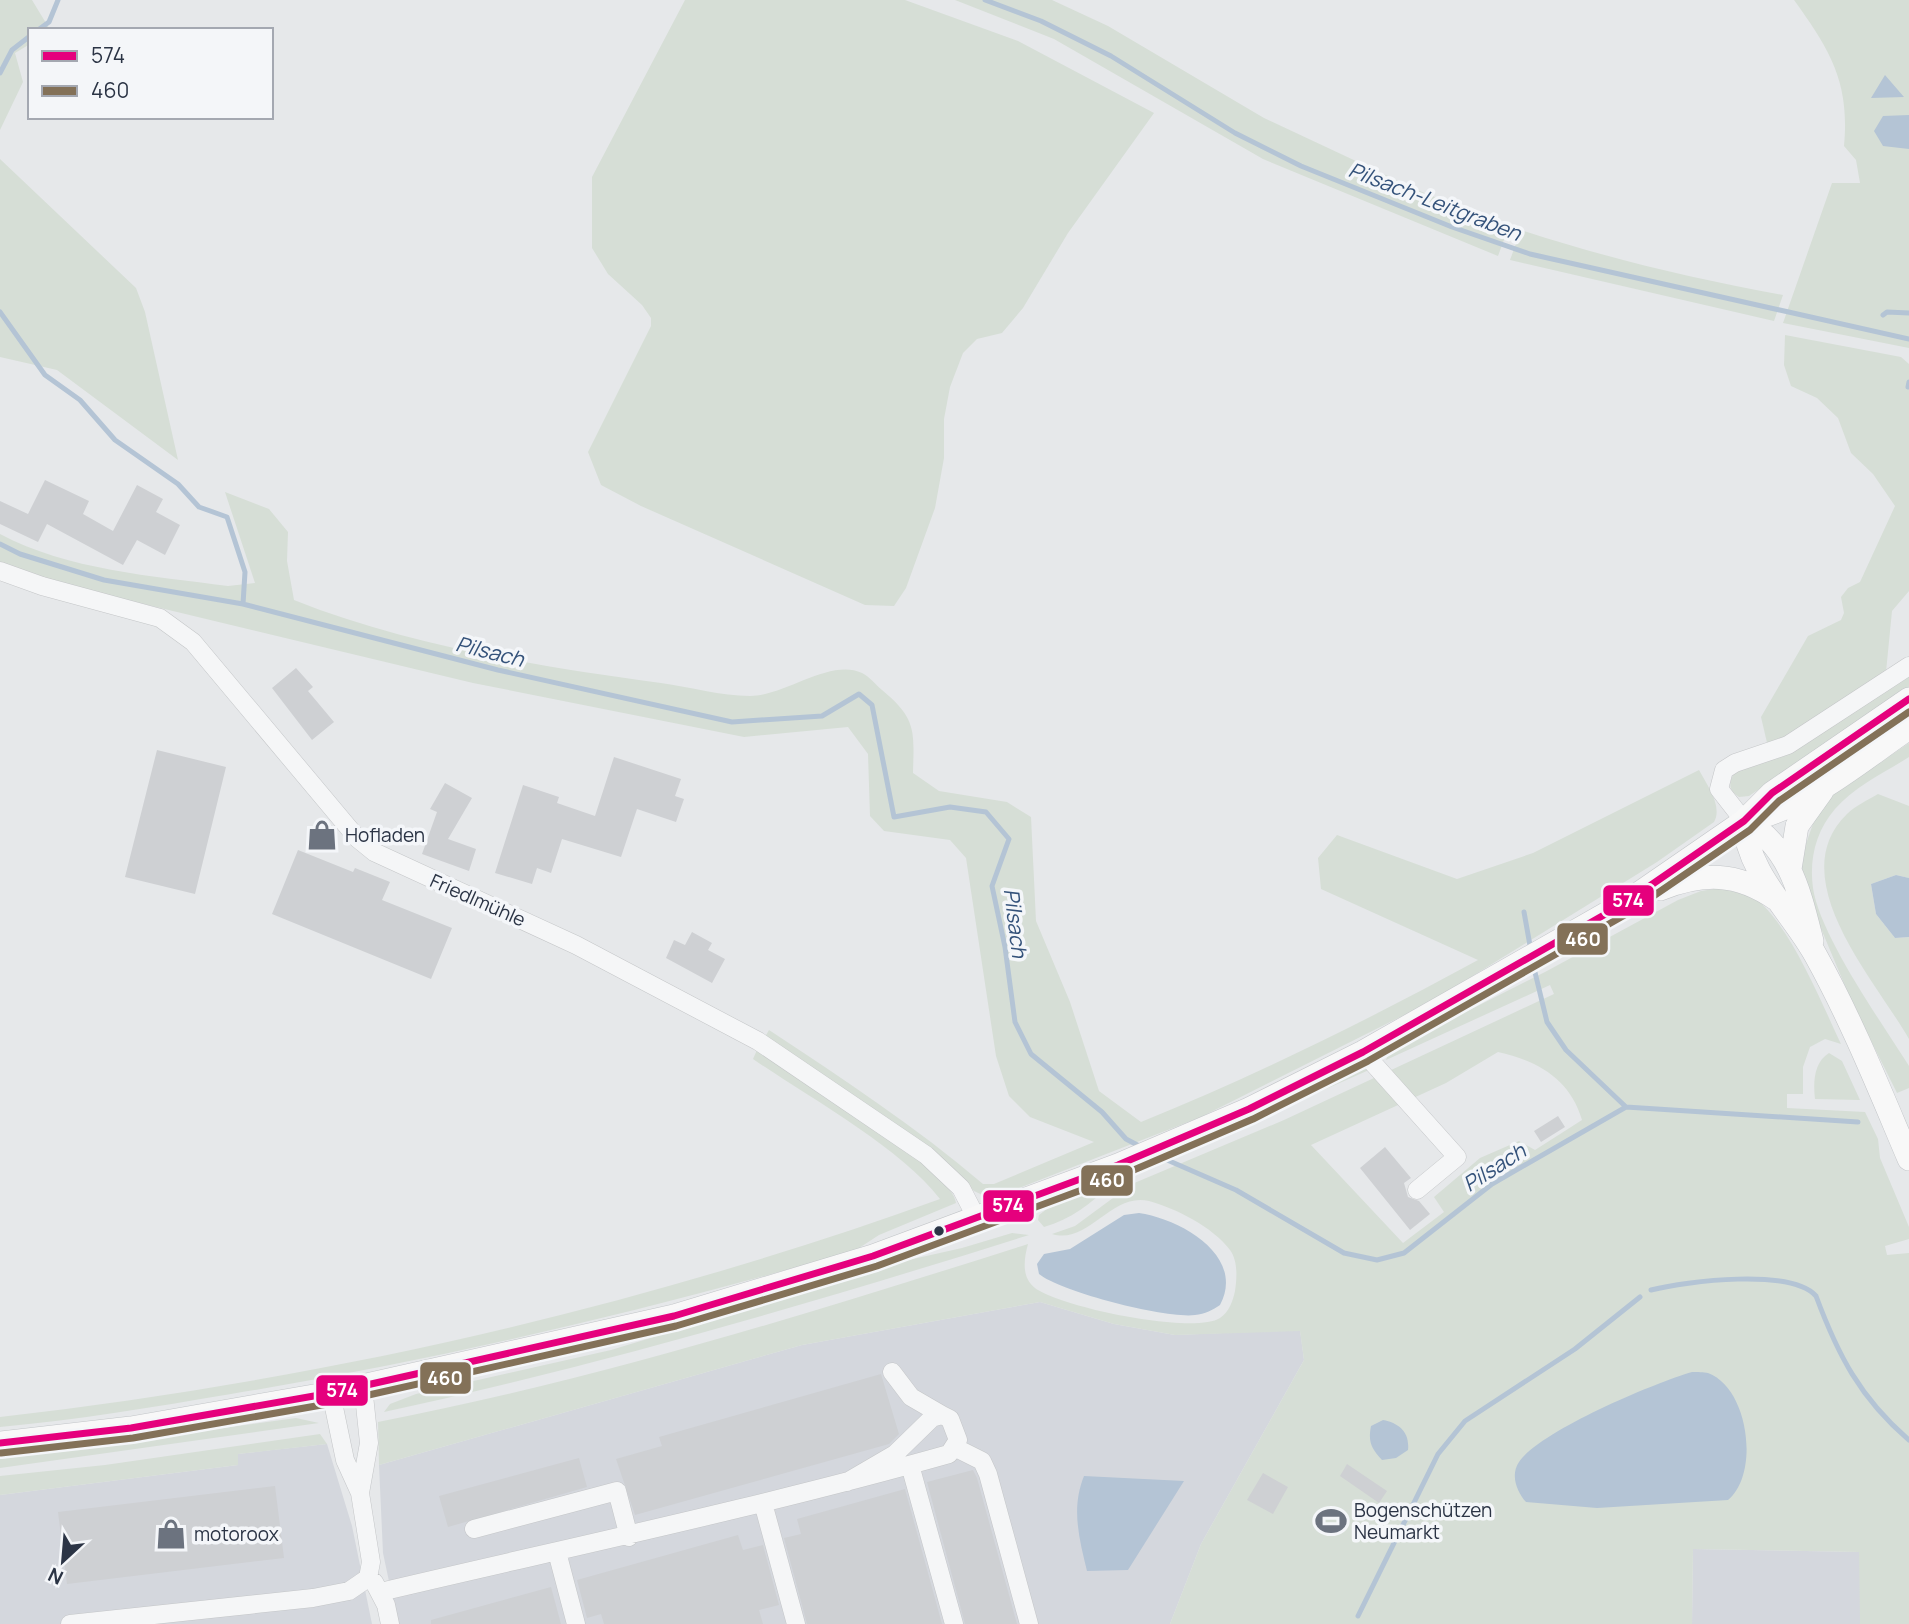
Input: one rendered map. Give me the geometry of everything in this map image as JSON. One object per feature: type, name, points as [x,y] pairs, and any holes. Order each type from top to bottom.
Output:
[{"type":"main road","points":[[0,1443],[131,1428],[363,1387],[545,1348],[727,1302],[798,1281],[977,1219],[1118,1165],[1363,1052],[1625,903],[1744,821],[1772,793],[1909,699]]},
{"type":"main road","points":[[1744,821],[1767,816],[1829,783],[1909,728]]},
{"type":"main road","points":[[1790,869],[1797,826],[1829,783]]},
{"type":"main road","points":[[1744,821],[1769,837],[1790,869],[1815,954]]},
{"type":"main road","points":[[1744,821],[1747,845],[1776,899],[1815,954],[1858,1041],[1909,1159]]},
{"type":"main road","points":[[1625,903],[1684,880],[1708,876],[1726,876],[1750,884],[1776,899]]},
{"type":"street","name":"Friedlmühle","points":[[0,571],[160,618],[193,642],[358,839],[374,852],[576,945],[758,1041],[926,1155],[961,1188],[977,1219]]},
{"type":"street","points":[[1744,821],[1719,789],[1724,770],[1735,763],[1788,745],[1909,666]]},
{"type":"street","points":[[1363,1052],[1457,1157],[1417,1190]]},
{"type":"street","points":[[69,1624],[313,1598],[557,1552],[629,1537],[949,1454],[956,1448],[957,1431],[950,1419],[911,1397],[892,1372]]},
{"type":"street","points":[[360,1493],[369,1443],[363,1387]]},
{"type":"street","points":[[331,1393],[345,1460],[360,1493],[374,1585],[390,1624]]},
{"type":"street","points":[[847,1482],[895,1454],[932,1418],[942,1415]]},
{"type":"street","points":[[956,1448],[982,1461],[988,1474],[1029,1624]]},
{"type":"street","points":[[910,1465],[954,1624]]},
{"type":"street","points":[[474,1529],[617,1491],[629,1537]]},
{"type":"street","points":[[763,1503],[796,1624]]},
{"type":"street","points":[[557,1552],[576,1624]]},
{"type":"shaded area","points":[[0,0],[32,0],[49,28],[28,28],[28,45],[15,53],[23,82],[0,130]]},
{"type":"shaded area","points":[[685,0],[905,0],[1018,41],[1154,113],[1068,233],[1023,308],[1002,333],[977,339],[963,353],[950,387],[944,419],[944,458],[935,508],[906,588],[894,606],[865,605],[641,506],[601,485],[588,452],[651,326],[651,318],[642,305],[608,274],[592,248],[592,177]]},
{"type":"shaded area","points":[[955,0],[1052,0],[1108,26],[1264,118],[1422,192],[1509,226],[1498,256],[1263,159],[1054,39]]},
{"type":"shaded area","points":[[1794,0],[1909,0],[1909,348],[1783,323],[1832,183],[1860,183],[1856,160],[1844,146],[1844,103],[1835,68],[1818,35]]},
{"type":"shaded area","points":[[0,159],[136,288],[145,312],[178,460],[57,370],[0,357]]},
{"type":"shaded area","points":[[1521,230],[1651,267],[1783,295],[1774,321],[1510,260]]},
{"type":"shaded area","points":[[1785,335],[1901,357],[1909,364],[1909,591],[1892,611],[1886,672],[1801,729],[1768,747],[1761,717],[1808,636],[1841,620],[1844,613],[1841,597],[1848,588],[1860,582],[1895,506],[1873,474],[1851,453],[1838,418],[1817,398],[1791,386],[1784,365]]},
{"type":"shaded area","points":[[225,492],[269,509],[288,532],[287,561],[294,600],[382,630],[522,662],[739,696],[764,694],[836,670],[865,674],[902,709],[907,718],[913,736],[913,773],[939,791],[1007,802],[1031,817],[1036,921],[1070,1002],[1099,1091],[1141,1122],[1312,1046],[1478,960],[1321,889],[1318,858],[1337,835],[1457,879],[1533,853],[1699,770],[1713,796],[1716,816],[1714,822],[1657,862],[1432,1001],[1201,1117],[991,1199],[974,1191],[932,1150],[765,1037],[769,1030],[824,1067],[905,1123],[983,1184],[994,1184],[1094,1142],[1030,1117],[1009,1096],[996,1056],[966,858],[950,840],[884,831],[870,816],[868,754],[848,727],[744,737],[473,683],[69,586],[0,563],[0,534],[54,556],[111,570],[228,586],[255,583]]},
{"type":"shaded area","points":[[1909,673],[1909,688],[1749,796],[1739,797],[1731,790],[1734,773],[1794,750]]},
{"type":"shaded area","points":[[1909,743],[1909,757],[1861,787],[1835,809],[1815,846],[1812,867],[1813,888],[1827,930],[1854,979],[1909,1066],[1909,1088],[1897,1093],[1853,1005],[1817,919],[1801,873],[1801,858],[1815,818],[1831,796]]},
{"type":"shaded area","points":[[1878,794],[1909,806],[1909,878],[1896,875],[1871,884],[1876,914],[1895,938],[1909,937],[1909,1039],[1857,959],[1841,929],[1829,898],[1824,868],[1829,840],[1847,814]]},
{"type":"shaded area","points":[[1720,888],[1752,896],[1769,911],[1793,946],[1841,1044],[1825,1039],[1810,1047],[1803,1067],[1803,1094],[1787,1094],[1787,1108],[1865,1112],[1878,1139],[1880,1158],[1909,1227],[1909,1239],[1885,1246],[1887,1255],[1909,1253],[1909,1624],[1860,1624],[1859,1552],[1693,1549],[1692,1624],[1170,1624],[1201,1544],[1304,1360],[1300,1331],[1175,1335],[1114,1324],[1040,1302],[802,1345],[379,1465],[378,1422],[625,1365],[787,1319],[1028,1244],[1025,1262],[1027,1279],[1035,1288],[1049,1295],[1097,1310],[1156,1321],[1205,1322],[1220,1318],[1228,1309],[1234,1295],[1236,1264],[1230,1250],[1204,1226],[1170,1208],[1149,1201],[1135,1200],[1111,1210],[1077,1232],[1052,1234],[1075,1226],[1132,1184],[1284,1120],[1554,994],[1550,985],[1386,1060],[1389,1052],[1398,1046],[1545,972],[1678,900],[1701,891]],"holes":[[[1498,1052],[1539,1067],[1561,1083],[1577,1106],[1582,1120],[1535,1150],[1519,1141],[1480,1158],[1434,1197],[1444,1212],[1403,1243],[1311,1145],[1446,1083]]]},
{"type":"shaded area","points":[[757,1050],[902,1146],[949,1188],[956,1203],[879,1235],[856,1250],[624,1313],[467,1349],[310,1380],[116,1413],[0,1427],[0,1417],[120,1402],[358,1361],[593,1307],[710,1274],[940,1199],[923,1180],[878,1142],[753,1059]]},
{"type":"shaded area","points":[[1829,1053],[1842,1061],[1860,1100],[1815,1099],[1817,1067]]},
{"type":"shaded area","points":[[1358,1068],[1369,1070],[1111,1184],[1088,1204],[1063,1220],[1044,1227],[1038,1220],[1039,1215],[1052,1205],[1223,1132]]},
{"type":"shaded area","points":[[1012,1233],[1029,1235],[628,1353],[384,1412],[390,1404],[416,1394],[611,1350],[904,1261]]},
{"type":"shaded area","points":[[1040,1302],[1114,1324],[1175,1335],[1300,1330],[1304,1360],[1201,1544],[1170,1624],[398,1624],[383,1553],[379,1465],[802,1345]]},
{"type":"shaded area","points":[[296,1418],[319,1423],[0,1468],[0,1459]]},
{"type":"shaded area","points":[[320,1434],[327,1444],[238,1454],[238,1465],[0,1495],[0,1476],[105,1465]]},
{"type":"shaded area","points":[[327,1444],[352,1526],[372,1624],[0,1624],[0,1495],[238,1465],[237,1454]]},
{"type":"shaded area","points":[[1693,1549],[1860,1552],[1860,1624],[1692,1624]]},
{"type":"water","points":[[1885,75],[1904,97],[1871,98]]},
{"type":"water","points":[[1909,115],[1909,149],[1883,146],[1874,131],[1883,116]]},
{"type":"water","points":[[1896,875],[1909,878],[1909,937],[1895,938],[1876,914],[1871,884]]},
{"type":"water","points":[[1139,1213],[1173,1223],[1190,1232],[1217,1256],[1224,1271],[1226,1287],[1220,1305],[1209,1312],[1195,1315],[1162,1313],[1091,1296],[1069,1289],[1039,1274],[1037,1264],[1044,1254],[1070,1249],[1124,1215]]},
{"type":"water","points":[[1692,1372],[1708,1373],[1722,1382],[1741,1413],[1747,1452],[1738,1488],[1728,1500],[1597,1508],[1526,1502],[1517,1488],[1515,1472],[1519,1462],[1531,1450],[1550,1436],[1599,1410],[1652,1386]]},
{"type":"water","points":[[1383,1420],[1402,1429],[1407,1438],[1408,1450],[1396,1458],[1382,1460],[1371,1444],[1371,1426]]},
{"type":"water","points":[[1084,1476],[1184,1481],[1128,1570],[1087,1571],[1077,1511]]},
{"type":"building","points":[[45,480],[89,501],[83,514],[113,531],[137,485],[163,499],[156,512],[180,525],[165,555],[137,540],[123,565],[47,524],[38,542],[0,524],[0,501],[28,514]]},
{"type":"building","points":[[296,668],[313,687],[308,691],[334,722],[312,740],[272,688]]},
{"type":"building","points":[[157,750],[226,767],[195,894],[125,877]]},
{"type":"building","points":[[614,757],[681,779],[675,796],[684,799],[676,822],[637,809],[621,857],[562,839],[551,873],[537,868],[532,884],[495,873],[523,785],[559,797],[557,803],[595,816]]},
{"type":"building","points":[[445,783],[472,798],[448,839],[476,849],[469,871],[422,854],[437,812],[430,809]]},
{"type":"building","points":[[298,850],[353,872],[355,868],[390,882],[382,900],[452,928],[431,979],[272,914]]},
{"type":"building","points":[[692,932],[712,943],[708,950],[725,959],[712,983],[666,958],[674,940],[685,945]]},
{"type":"building","points":[[1558,1116],[1565,1127],[1541,1142],[1534,1131]]},
{"type":"building","points":[[1385,1147],[1411,1178],[1404,1183],[1408,1197],[1419,1201],[1430,1214],[1410,1230],[1360,1168]]},
{"type":"building","points":[[881,1374],[899,1434],[889,1444],[635,1515],[616,1459],[662,1446],[659,1437]]},
{"type":"building","points":[[579,1458],[587,1487],[448,1527],[439,1496]]},
{"type":"building","points":[[1347,1464],[1387,1491],[1379,1503],[1340,1476]]},
{"type":"building","points":[[973,1470],[1017,1624],[965,1624],[927,1482]]},
{"type":"building","points":[[1263,1473],[1288,1487],[1273,1514],[1247,1500]]},
{"type":"building","name":"motoroox","points":[[275,1486],[284,1558],[67,1584],[58,1512]]},
{"type":"building","points":[[905,1489],[942,1624],[807,1624],[784,1538],[801,1534],[797,1519]]},
{"type":"building","points":[[738,1535],[743,1550],[763,1545],[779,1605],[759,1610],[763,1624],[604,1624],[601,1614],[587,1618],[577,1580]]},
{"type":"building","points":[[551,1587],[561,1624],[431,1624],[431,1620]]},
{"type":"waterway","points":[[41,28],[49,22],[58,0]]},
{"type":"waterway","name":"Pilsach-Leitgraben","points":[[985,0],[1041,21],[1111,56],[1235,133],[1301,166],[1452,227],[1530,254],[1909,339]]},
{"type":"waterway","points":[[0,73],[12,50],[28,38]]},
{"type":"waterway","points":[[0,312],[45,375],[80,400],[115,440],[178,484],[199,507],[227,517],[245,572],[243,604]]},
{"type":"waterway","points":[[1883,315],[1887,312],[1909,313]]},
{"type":"waterway","points":[[1908,387],[1909,382]]},
{"type":"waterway","name":"Pilsach","points":[[0,544],[20,554],[104,580],[243,604],[498,670],[732,722],[822,716],[859,694],[872,705],[894,817],[950,807],[986,812],[1009,839],[992,886],[1005,947],[1015,1022],[1031,1054],[1102,1112],[1126,1139],[1143,1148]]},
{"type":"waterway","points":[[1524,912],[1531,951]]},
{"type":"waterway","points":[[1533,964],[1547,1022],[1566,1050],[1626,1107]]},
{"type":"waterway","name":"Pilsach","points":[[1158,1156],[1236,1190],[1344,1253],[1377,1260],[1404,1253],[1492,1184],[1626,1107],[1858,1122]]},
{"type":"waterway","points":[[1651,1290],[1688,1283],[1738,1279],[1762,1279],[1803,1287],[1816,1296],[1842,1356],[1864,1392],[1909,1440]]},
{"type":"waterway","points":[[1358,1616],[1438,1454],[1465,1421],[1575,1349],[1640,1297]]},
{"type":"transit line","name":"574","points":[[0,1443],[131,1428],[331,1393],[674,1316],[873,1256],[1118,1165],[1249,1109],[1363,1052],[1625,903],[1744,821],[1772,793],[1909,699]]},
{"type":"transit line","name":"460","points":[[1,1453],[133,1438],[333,1403],[676,1326],[877,1266],[1122,1175],[1253,1119],[1368,1061],[1630,912],[1750,830],[1779,801],[1909,712]]},
{"type":"place","name":"Hofladen","points":[[322,835]]},
{"type":"place","name":"Bogenschützen Neumarkt","points":[[1331,1521]]},
{"type":"place","name":"motoroox","points":[[171,1534]]}]
